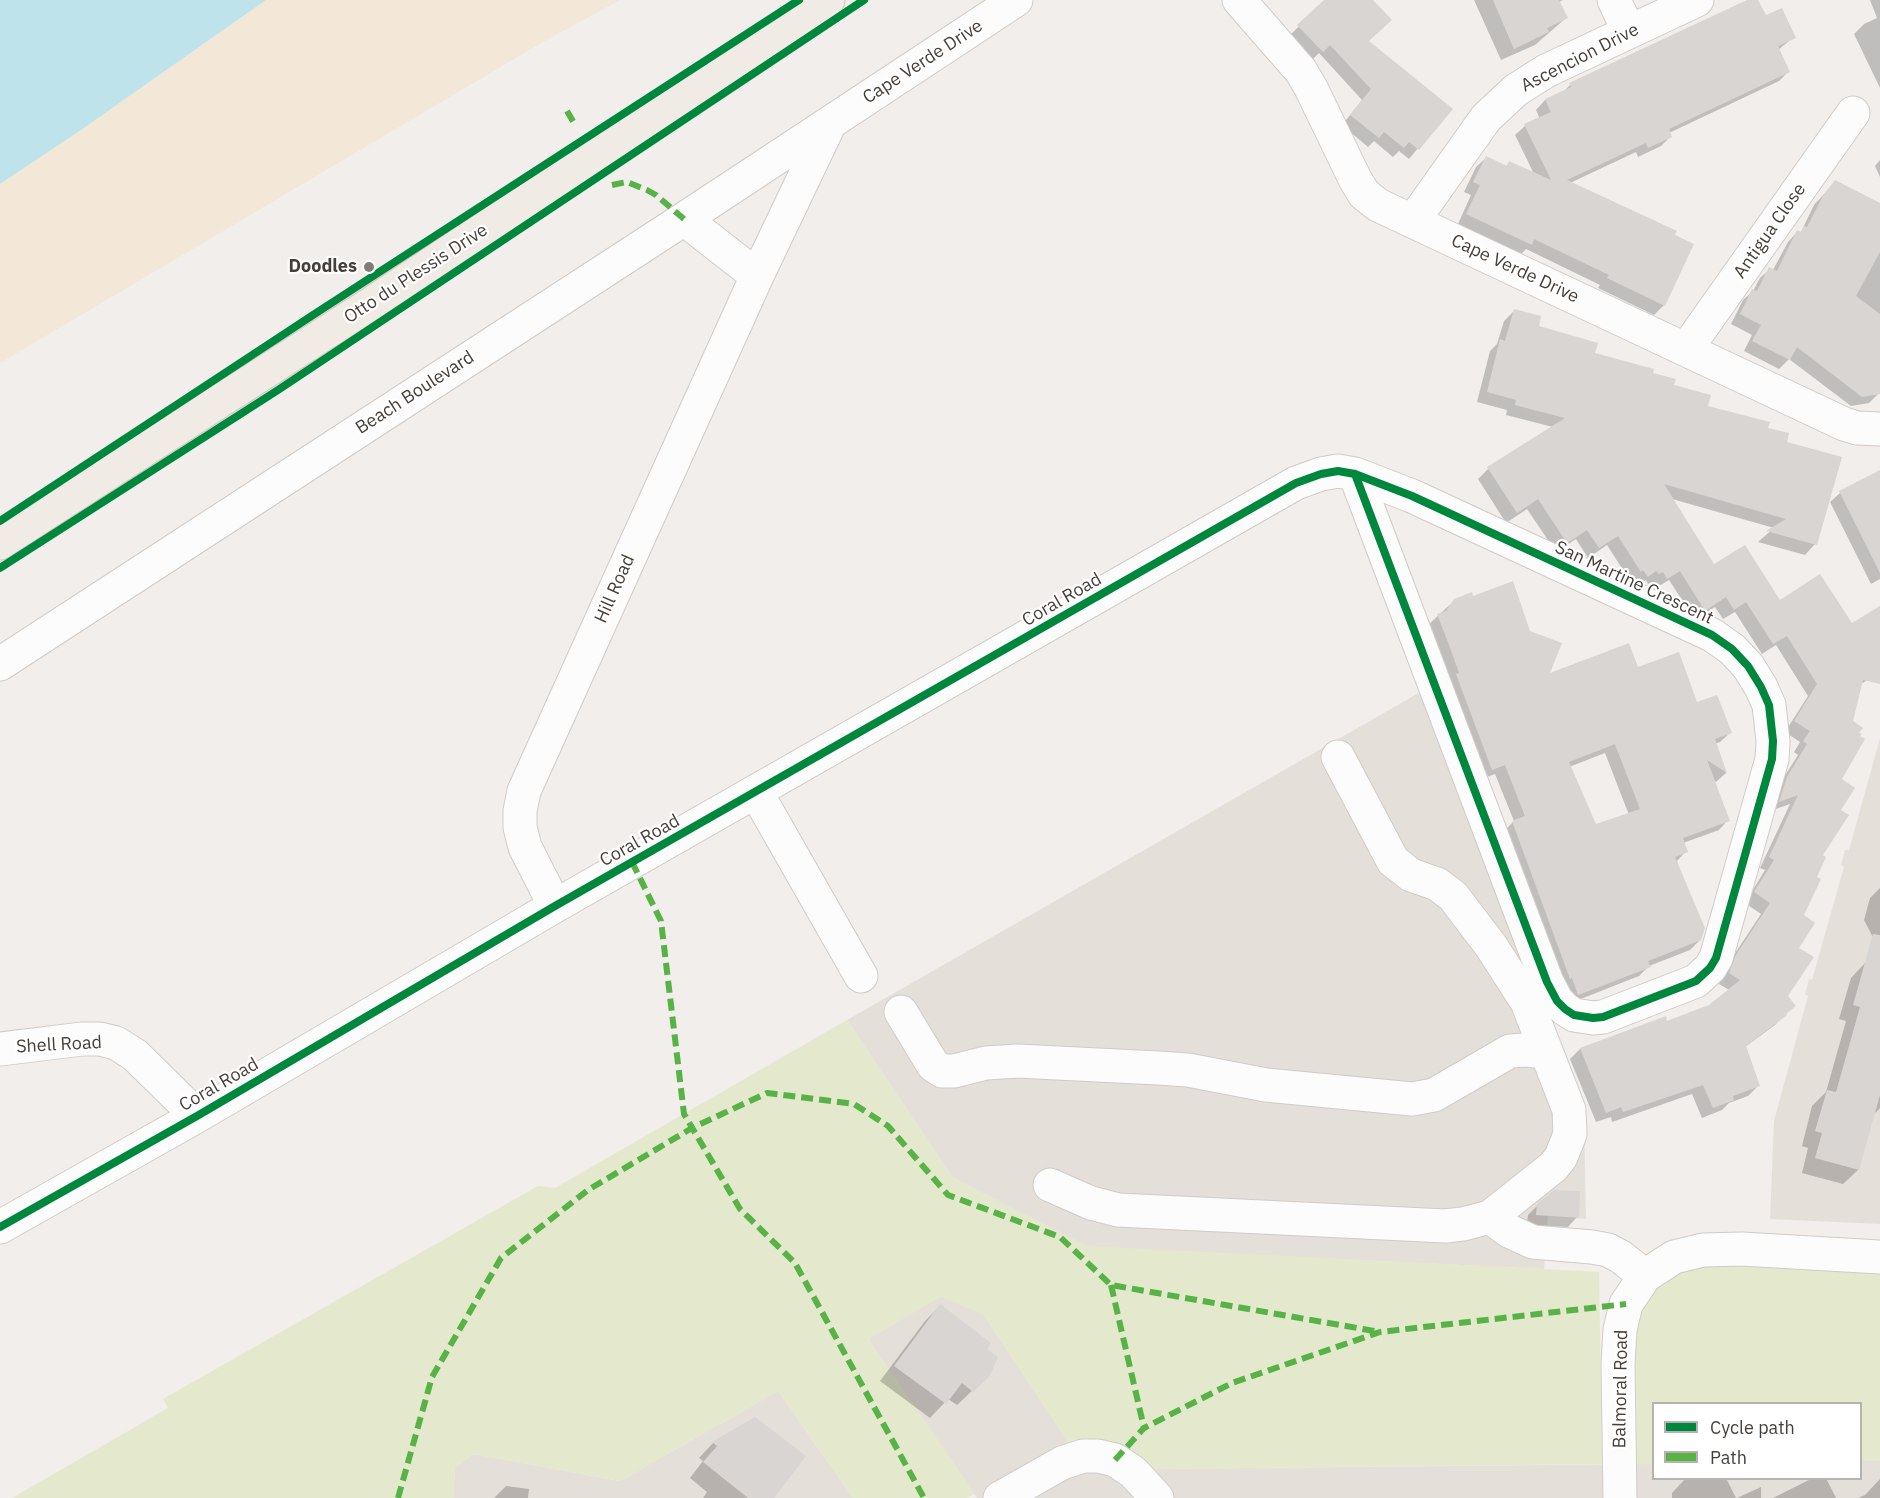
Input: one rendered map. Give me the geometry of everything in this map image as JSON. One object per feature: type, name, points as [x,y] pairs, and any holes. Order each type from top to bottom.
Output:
[{"type":"main road","name":"Otto du Plessis Drive","points":[[0,543],[314,341],[828,0]]},
{"type":"street","name":"Cape Verde Drive","points":[[830,123],[1016,0]]},
{"type":"street","name":"Cape Verde Drive","points":[[1239,0],[1301,71],[1364,194],[1378,205],[1687,348],[1844,424],[1857,428],[1880,429]]},
{"type":"street","points":[[1614,0],[1629,32]]},
{"type":"street","name":"Ascencion Drive","points":[[1413,221],[1486,118],[1516,90],[1546,71],[1697,0]]},
{"type":"street","name":"Antigua Close","points":[[1687,348],[1853,113]]},
{"type":"street","name":"Beach Boulevard","points":[[0,664],[830,123]]},
{"type":"street","name":"Hill Road","points":[[555,906],[525,847],[520,827],[524,791],[757,276],[830,123]]},
{"type":"street","points":[[684,219],[757,276]]},
{"type":"street","name":"San Martine Crescent","points":[[1296,483],[1338,471],[1355,474],[1412,496],[1712,635],[1732,649],[1749,666],[1769,705],[1772,723],[1772,759],[1716,958],[1710,968],[1696,981],[1603,1017],[1593,1018],[1574,1015],[1565,1009],[1552,992],[1355,474]]},
{"type":"street","name":"Coral Road","points":[[0,1227],[197,1116],[555,906],[1296,483]]},
{"type":"street","points":[[1050,1185],[1091,1203],[1118,1210],[1445,1226],[1490,1217],[1553,1167],[1567,1146],[1569,1110],[1527,1002],[1491,946],[1453,896],[1437,884],[1411,875],[1393,861],[1338,757]]},
{"type":"street","points":[[756,792],[861,976]]},
{"type":"street","points":[[902,1012],[933,1065],[942,1071],[954,1071],[986,1063],[1017,1061],[1158,1068],[1188,1070],[1266,1085],[1412,1099],[1434,1095],[1510,1051],[1526,1050],[1546,1053]]},
{"type":"street","name":"Shell Road","points":[[0,1049],[100,1039],[116,1043],[135,1055],[197,1116]]},
{"type":"street","points":[[1490,1217],[1509,1231],[1533,1242],[1608,1250],[1645,1276]]},
{"type":"street","name":"Balmoral Road","points":[[1620,1498],[1618,1365],[1620,1330],[1626,1304],[1645,1276],[1674,1257],[1703,1250],[1742,1249],[1880,1257]]},
{"type":"street","points":[[1000,1498],[1062,1463],[1083,1456],[1098,1456],[1115,1460],[1133,1472],[1157,1498]]},
{"type":"shaded area","points":[[1424,690],[1584,1113],[1586,1219],[1548,1216],[1544,1269],[1088,1247],[953,1178],[847,1020]]},
{"type":"shaded area","points":[[1880,738],[1880,1224],[1770,1219],[1774,1121],[1808,996],[1805,994],[1809,979],[1812,980],[1844,867],[1841,865],[1845,850],[1849,850]]},
{"type":"shaded area","points":[[941,1296],[983,1314],[1070,1445],[1146,1469],[1652,1464],[1652,1480],[1862,1480],[1862,1461],[1880,1461],[1880,1498],[977,1498],[868,1339]]},
{"type":"shaded area","points":[[778,1391],[853,1498],[453,1498],[455,1468],[473,1454],[620,1481]]},
{"type":"green space","points":[[847,1020],[953,1178],[1088,1246],[1599,1272],[1602,1464],[1146,1469],[1070,1445],[983,1314],[941,1297],[868,1339],[975,1494],[967,1498],[853,1498],[778,1391],[620,1481],[473,1454],[455,1468],[453,1498],[12,1498],[168,1408],[163,1399],[538,1186],[555,1188]]},
{"type":"green space","points":[[1708,1265],[1880,1273],[1880,1461],[1862,1461],[1862,1402],[1652,1402],[1652,1464],[1637,1464],[1635,1330],[1650,1296],[1676,1274]]},
{"type":"sand","points":[[266,0],[620,0],[541,43],[0,363],[0,184]]},
{"type":"water","points":[[0,0],[266,0],[0,184]]},
{"type":"building","points":[[1324,0],[1373,0],[1392,20],[1369,41],[1453,109],[1419,150],[1409,142],[1404,148],[1384,132],[1379,138],[1350,115],[1371,89],[1330,45],[1323,52],[1297,25]]},
{"type":"building","points":[[1493,0],[1559,0],[1568,18],[1547,28],[1549,32],[1514,49]]},
{"type":"building","points":[[1747,0],[1758,0],[1766,15],[1782,8],[1796,38],[1778,46],[1790,72],[1669,129],[1672,137],[1648,148],[1646,143],[1567,180],[1677,231],[1675,235],[1694,244],[1665,306],[1607,278],[1609,275],[1534,239],[1532,245],[1466,214],[1480,185],[1473,182],[1486,156],[1507,166],[1509,161],[1551,180],[1524,124],[1551,112],[1545,99],[1571,87],[1569,83]]},
{"type":"building","points":[[1835,180],[1880,203],[1880,252],[1856,296],[1880,314],[1880,394],[1862,397],[1797,347],[1790,360],[1752,341],[1761,325],[1740,314],[1752,289],[1757,291],[1769,267],[1777,271],[1797,230],[1801,232],[1804,226],[1807,227],[1824,194]]},
{"type":"building","points":[[1514,309],[1541,316],[1539,326],[1598,343],[1595,353],[1654,369],[1653,373],[1676,379],[1674,385],[1711,395],[1708,406],[1770,422],[1768,428],[1789,433],[1787,442],[1842,457],[1817,545],[1766,531],[1786,519],[1664,484],[1714,564],[1745,545],[1780,600],[1820,574],[1852,623],[1880,606],[1880,684],[1863,680],[1853,721],[1863,728],[1859,733],[1865,739],[1842,779],[1855,788],[1841,810],[1849,815],[1823,855],[1826,857],[1817,877],[1821,879],[1804,915],[1815,923],[1799,948],[1814,957],[1788,996],[1796,1006],[1746,1046],[1760,1086],[1733,1096],[1734,1100],[1713,1108],[1703,1085],[1623,1112],[1621,1107],[1606,1113],[1580,1048],[1666,1016],[1667,1021],[1709,1005],[1740,980],[1729,973],[1736,955],[1770,903],[1754,892],[1774,860],[1769,857],[1798,795],[1779,802],[1787,777],[1807,744],[1803,741],[1810,731],[1794,721],[1817,684],[1787,636],[1773,644],[1746,602],[1734,610],[1726,597],[1705,611],[1680,571],[1667,579],[1663,572],[1659,574],[1656,571],[1648,577],[1643,570],[1641,572],[1618,536],[1599,548],[1587,530],[1567,543],[1538,499],[1517,513],[1487,467],[1565,418],[1515,405],[1516,400],[1487,392],[1500,339],[1505,341]]},
{"type":"building","points":[[1880,470],[1880,573],[1839,491]]},
{"type":"building","points":[[1513,581],[1530,631],[1562,643],[1550,673],[1629,643],[1638,667],[1679,652],[1697,702],[1717,695],[1732,733],[1715,739],[1727,773],[1707,760],[1730,821],[1683,838],[1688,852],[1675,857],[1705,928],[1701,940],[1648,961],[1651,967],[1578,995],[1572,978],[1570,979],[1512,821],[1525,816],[1505,765],[1492,770],[1456,674],[1459,673],[1437,614],[1446,611],[1454,599],[1472,592],[1473,596]],"holes":[[[1615,744],[1640,809],[1596,824],[1569,762]]]},
{"type":"building","points":[[1873,934],[1880,935],[1880,1095],[1859,1170],[1815,1158],[1822,1133],[1815,1131],[1827,1090],[1836,1092],[1860,1007],[1853,1005]]},
{"type":"building","points":[[1554,1190],[1580,1191],[1579,1218],[1536,1215],[1537,1204]]},
{"type":"building","points":[[940,1304],[991,1343],[987,1349],[998,1357],[989,1377],[973,1392],[962,1383],[946,1404],[894,1366]]},
{"type":"building","points":[[755,1417],[806,1456],[774,1498],[748,1498],[703,1462],[717,1446],[712,1442]]},
{"type":"marked path","points":[[567,111],[574,123]]},
{"type":"marked path","points":[[612,185],[627,182],[647,190],[684,219]]},
{"type":"marked path","points":[[632,862],[661,921],[684,1114],[740,1209],[795,1263],[924,1498]]},
{"type":"marked path","points":[[398,1498],[432,1377],[501,1258],[588,1190],[692,1128],[767,1093],[854,1104],[888,1126],[948,1195],[1060,1237],[1111,1285],[1380,1332]]},
{"type":"marked path","points":[[1111,1285],[1144,1428]]},
{"type":"marked path","points":[[1115,1460],[1144,1428],[1232,1383],[1380,1332],[1626,1304]]},
{"type":"cycle path","points":[[0,521],[799,0]]},
{"type":"cycle path","points":[[0,568],[278,390],[864,0]]},
{"type":"cycle path","points":[[0,1227],[197,1116],[555,906],[1296,483],[1338,471],[1355,474],[1412,496],[1712,635],[1732,649],[1748,666],[1769,705],[1773,741],[1772,759],[1716,958],[1710,968],[1696,981],[1603,1017],[1574,1015],[1557,1001],[1547,982],[1355,474]]},
{"type":"place","name":"Doodles","points":[[369,267]]}]
